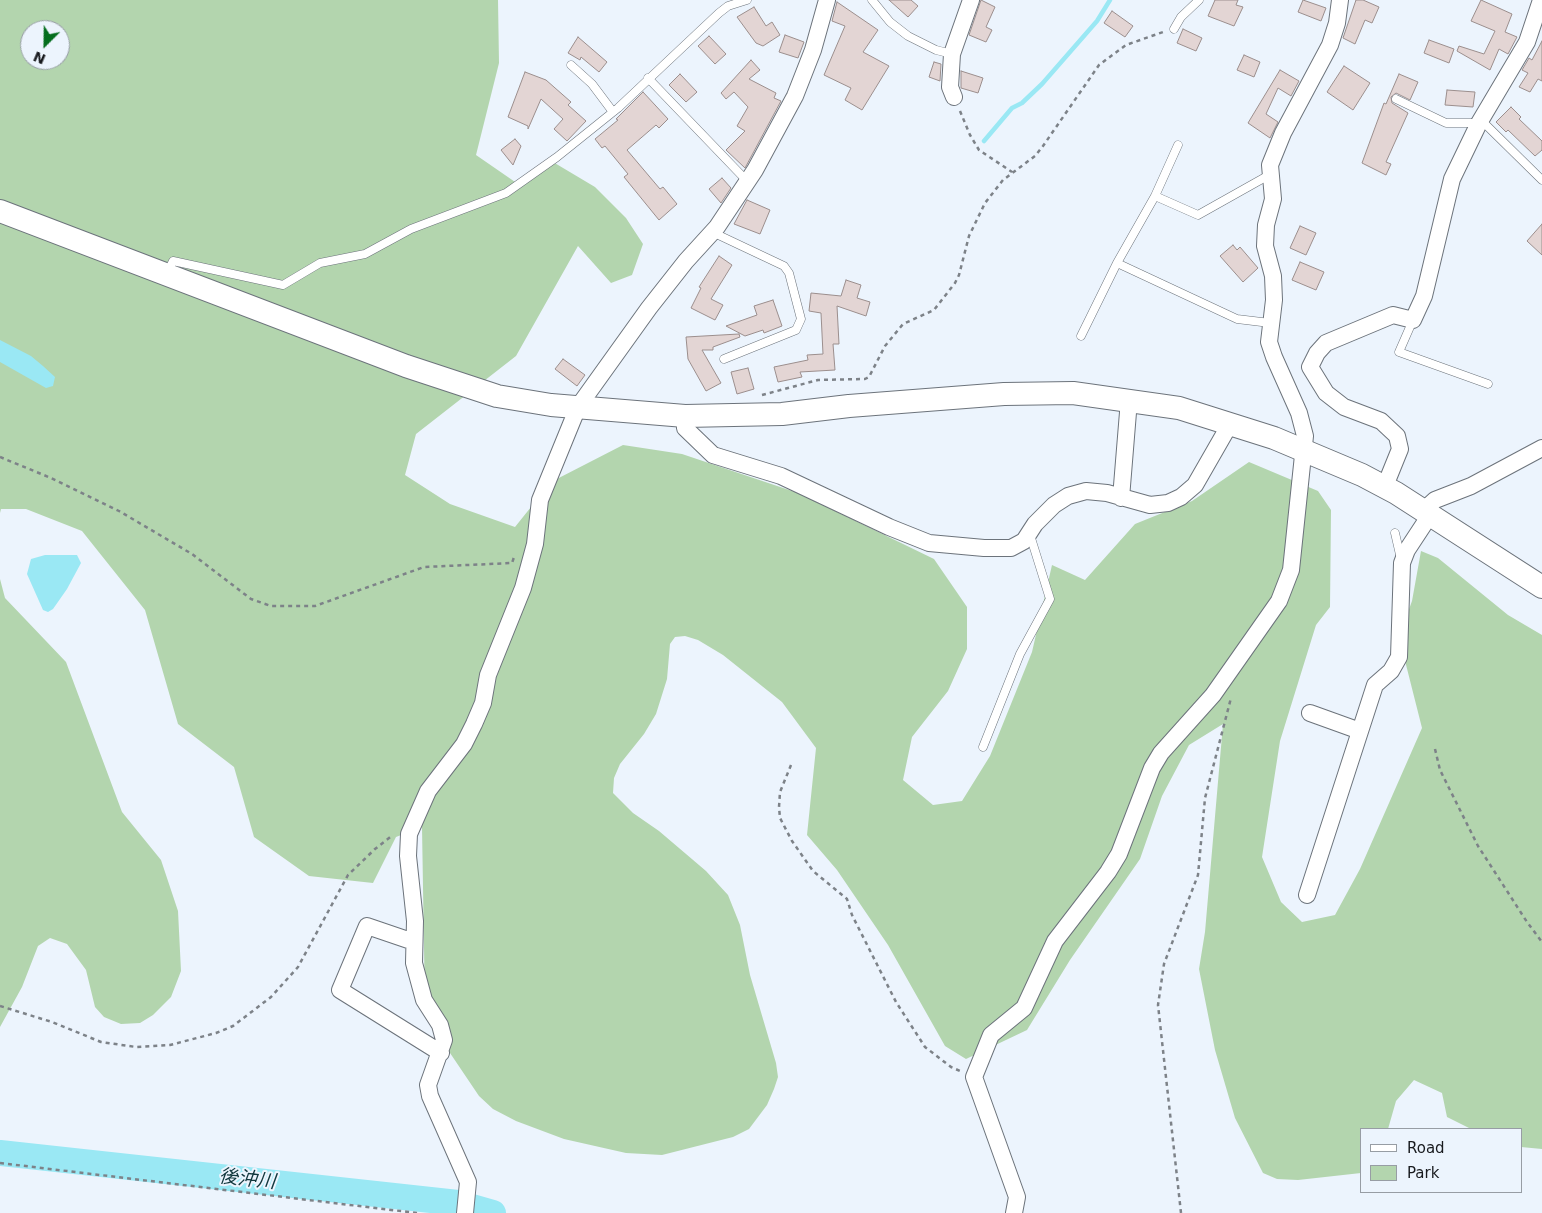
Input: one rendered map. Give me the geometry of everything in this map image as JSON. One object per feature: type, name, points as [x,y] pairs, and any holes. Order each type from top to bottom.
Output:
[{"type":"street","points":[[465,1213],[468,1182],[430,1096],[428,1085],[441,1053],[444,1040],[440,1025],[424,1000],[414,963],[415,921],[408,856],[408,834],[428,791],[464,744],[483,703],[488,675],[523,588],[535,544],[540,500],[578,407],[643,316],[712,232],[748,182],[795,96],[813,50],[827,0]]},
{"type":"street","points":[[954,97],[950,87],[952,54],[971,0]]},
{"type":"street","points":[[1014,1213],[1017,1197],[974,1077],[992,1035],[1024,1008],[1055,940],[1108,872],[1119,854],[1152,768],[1161,752],[1213,695],[1279,601],[1291,570],[1305,436],[1299,413],[1274,357],[1270,342],[1270,323],[1274,300],[1273,276],[1265,246],[1266,225],[1273,199],[1270,165],[1283,133],[1330,45],[1337,23],[1340,0]]},
{"type":"street","points":[[1384,486],[1400,449],[1397,436],[1381,421],[1344,406],[1326,393],[1310,368],[1317,353],[1326,343],[1393,315],[1412,320],[1424,296],[1452,179],[1480,122],[1527,42],[1541,0]]},
{"type":"street","points":[[0,210],[406,366],[497,396],[578,407],[684,416],[782,414],[849,406],[1004,394],[1073,393],[1180,408],[1305,450],[1384,486],[1542,587]]},
{"type":"street","points":[[1121,498],[1129,400]]},
{"type":"street","points":[[684,416],[686,428],[713,455],[780,476],[889,527],[929,543],[1010,548],[1024,542],[1035,524],[1048,511],[1068,496],[1086,491],[1108,493],[1150,505],[1168,503],[1181,497],[1195,484],[1230,424]]},
{"type":"street","points":[[1307,895],[1375,685],[1391,671],[1399,658],[1402,563],[1406,550],[1435,500],[1471,486],[1542,448]]},
{"type":"street","points":[[1310,713],[1360,731]]},
{"type":"street","points":[[414,942],[367,926],[340,990],[441,1053]]},
{"type":"lane","points":[[166,275],[173,261],[283,285],[288,284],[320,263],[365,254],[411,229],[506,193],[557,157],[613,112],[719,13],[728,6],[747,0]]},
{"type":"lane","points":[[872,0],[890,22],[908,36],[936,50],[952,54]]},
{"type":"lane","points":[[1174,29],[1181,17],[1199,0]]},
{"type":"lane","points":[[571,65],[592,84],[613,112]]},
{"type":"lane","points":[[648,78],[748,182]]},
{"type":"lane","points":[[1396,98],[1446,123],[1480,122],[1542,180]]},
{"type":"lane","points":[[1081,336],[1117,263],[1155,196],[1178,145]]},
{"type":"lane","points":[[1155,196],[1198,215],[1271,174]]},
{"type":"lane","points":[[712,232],[784,266],[788,273],[801,319],[796,330],[724,359]]},
{"type":"lane","points":[[1117,263],[1237,319],[1270,323]]},
{"type":"lane","points":[[1412,320],[1400,352],[1488,384]]},
{"type":"lane","points":[[983,747],[1020,654],[1050,599],[1029,533]]},
{"type":"lane","points":[[1395,533],[1402,563]]},
{"type":"path","points":[[760,395],[818,380],[865,379],[869,377],[886,346],[903,324],[934,310],[955,283],[974,222],[994,190],[1012,172],[1035,156],[1099,65],[1126,45],[1174,29]]},
{"type":"path","points":[[954,97],[970,135],[979,150],[1012,172]]},
{"type":"path","points":[[0,457],[52,478],[119,511],[192,554],[251,599],[271,606],[315,606],[368,589],[424,567],[512,563],[516,554]]},
{"type":"path","points":[[1181,1213],[1158,1005],[1164,964],[1198,875],[1205,798],[1231,695]]},
{"type":"path","points":[[1435,748],[1440,770],[1478,846],[1542,942]]},
{"type":"path","points":[[791,765],[780,792],[779,807],[780,818],[795,847],[813,871],[847,899],[852,915],[896,1002],[924,1047],[950,1066],[974,1077]]},
{"type":"path","points":[[0,1006],[44,1019],[101,1042],[136,1047],[170,1045],[216,1033],[233,1026],[271,997],[298,967],[348,875],[362,860],[396,832]]},
{"type":"path","points":[[0,1163],[417,1213]]},
{"type":"green space","points":[[0,0],[498,0],[499,63],[476,155],[518,184],[553,162],[595,187],[626,218],[643,244],[632,275],[611,283],[578,246],[516,356],[416,434],[405,475],[450,504],[515,527],[551,482],[623,445],[682,454],[798,493],[934,559],[967,607],[967,649],[948,691],[912,737],[903,780],[933,805],[962,801],[990,756],[1032,652],[1052,565],[1085,580],[1135,524],[1192,501],[1249,462],[1318,491],[1331,510],[1330,607],[1316,625],[1280,741],[1262,857],[1281,902],[1302,922],[1335,915],[1360,869],[1422,728],[1399,637],[1412,601],[1421,551],[1438,558],[1508,615],[1542,635],[1542,1149],[1522,1147],[1522,1128],[1469,1128],[1447,1117],[1442,1093],[1414,1080],[1396,1101],[1388,1128],[1360,1128],[1360,1173],[1298,1180],[1277,1179],[1263,1173],[1235,1118],[1215,1050],[1199,969],[1205,932],[1223,724],[1189,745],[1162,796],[1140,859],[1070,960],[1027,1030],[966,1059],[945,1046],[888,945],[837,870],[807,835],[816,748],[782,702],[723,655],[698,640],[685,636],[675,637],[670,644],[667,679],[656,714],[644,734],[620,764],[614,778],[613,793],[633,813],[659,831],[706,871],[728,895],[740,925],[750,975],[776,1063],[778,1077],[774,1089],[767,1105],[749,1129],[733,1137],[662,1155],[626,1153],[564,1139],[516,1121],[493,1109],[479,1096],[448,1050],[425,1008],[422,827],[396,837],[373,883],[309,876],[254,837],[234,767],[178,724],[145,610],[82,531],[26,509],[1,509],[0,513]]},
{"type":"green space","points":[[0,579],[5,598],[66,662],[122,812],[161,860],[178,911],[181,971],[171,997],[153,1015],[140,1023],[121,1024],[104,1017],[95,1007],[86,970],[67,944],[50,938],[38,946],[22,987],[0,1027]]},
{"type":"water","points":[[0,340],[31,356],[43,366],[55,377],[53,386],[46,388],[0,362]]},
{"type":"water","points":[[45,555],[77,555],[81,563],[67,589],[53,609],[48,612],[43,610],[27,574],[31,559]]},
{"type":"building","points":[[889,0],[911,0],[918,6],[908,17]]},
{"type":"building","points":[[981,0],[995,7],[986,27],[992,30],[986,42],[969,35]]},
{"type":"building","points":[[1215,0],[1238,0],[1236,5],[1243,7],[1234,26],[1208,16]]},
{"type":"building","points":[[1303,0],[1326,8],[1321,21],[1298,12]]},
{"type":"building","points":[[1356,0],[1363,0],[1379,7],[1372,23],[1365,20],[1355,44],[1343,38]]},
{"type":"building","points":[[1481,0],[1512,14],[1505,32],[1517,37],[1508,54],[1499,49],[1490,70],[1457,51],[1459,46],[1484,54],[1495,31],[1471,21]]},
{"type":"building","points":[[837,2],[878,30],[863,52],[889,66],[862,110],[845,100],[851,88],[824,75],[845,26],[832,21]]},
{"type":"building","points":[[754,7],[766,26],[772,22],[780,35],[763,46],[756,43],[737,17]]},
{"type":"building","points":[[1112,11],[1133,26],[1125,37],[1104,23]]},
{"type":"building","points":[[1183,29],[1202,38],[1196,51],[1177,43]]},
{"type":"building","points":[[785,35],[804,42],[798,58],[779,52]]},
{"type":"building","points":[[709,36],[726,54],[715,64],[698,46]]},
{"type":"building","points":[[578,37],[607,62],[599,72],[581,57],[580,60],[568,53]]},
{"type":"building","points":[[1429,40],[1454,49],[1449,63],[1424,53]]},
{"type":"building","points":[[1542,41],[1542,81],[1538,79],[1530,92],[1519,87],[1528,73],[1522,70],[1529,58],[1532,60]]},
{"type":"building","points":[[1244,55],[1260,62],[1254,77],[1237,70]]},
{"type":"building","points":[[751,60],[760,70],[749,79],[776,93],[774,98],[781,101],[745,168],[726,150],[745,131],[737,126],[748,107],[734,92],[726,99],[721,93]]},
{"type":"building","points":[[934,62],[941,64],[940,81],[929,77]]},
{"type":"building","points":[[1344,66],[1370,83],[1353,110],[1327,92]]},
{"type":"building","points":[[1280,70],[1299,81],[1291,96],[1278,88],[1266,114],[1278,122],[1270,138],[1248,123]]},
{"type":"building","points":[[961,71],[983,78],[978,93],[961,88]]},
{"type":"building","points":[[525,72],[546,80],[571,102],[568,105],[586,121],[567,141],[554,129],[563,119],[541,99],[528,129],[528,126],[508,117]]},
{"type":"building","points":[[680,74],[697,92],[686,102],[669,85]]},
{"type":"building","points":[[1399,74],[1418,82],[1410,100],[1396,93],[1391,97],[1392,103],[1408,113],[1386,162],[1391,164],[1386,175],[1362,163],[1384,103],[1386,104]]},
{"type":"building","points":[[1447,90],[1475,92],[1473,107],[1445,105]]},
{"type":"building","points":[[643,92],[668,119],[659,128],[656,125],[627,150],[660,189],[663,187],[677,204],[659,220],[624,177],[628,174],[605,146],[602,148],[595,139],[618,120],[616,119]]},
{"type":"building","points":[[1511,107],[1521,117],[1519,119],[1542,141],[1542,150],[1535,156],[1508,130],[1506,132],[1496,122]]},
{"type":"building","points":[[515,139],[521,146],[513,165],[501,150]]},
{"type":"building","points":[[722,178],[731,188],[721,203],[709,189]]},
{"type":"building","points":[[747,200],[770,210],[760,234],[734,224]]},
{"type":"building","points":[[1542,224],[1542,255],[1527,241]]},
{"type":"building","points":[[1300,226],[1316,233],[1306,255],[1290,248]]},
{"type":"building","points":[[1233,245],[1237,250],[1240,247],[1258,268],[1243,282],[1220,256]]},
{"type":"building","points":[[719,256],[732,265],[711,299],[723,305],[715,320],[691,308],[701,288],[699,287]]},
{"type":"building","points":[[1300,262],[1324,272],[1316,290],[1292,280]]},
{"type":"building","points":[[846,280],[861,285],[857,298],[870,302],[866,316],[837,306],[839,344],[833,344],[835,370],[800,372],[802,377],[778,382],[774,367],[808,360],[807,355],[823,354],[821,313],[809,311],[811,293],[841,296]]},
{"type":"building","points":[[773,300],[782,326],[764,333],[763,330],[745,336],[726,326],[757,315],[754,306]]},
{"type":"building","points":[[739,334],[740,337],[713,347],[713,350],[702,350],[721,383],[706,391],[688,359],[686,337]]},
{"type":"building","points":[[563,359],[585,375],[577,386],[555,369]]},
{"type":"building","points":[[748,368],[754,389],[737,394],[731,372]]},
{"type":"waterway","points":[[984,141],[1012,108],[1022,103],[1042,84],[1097,21],[1110,0]]},
{"type":"waterway","name":"後沖川","points":[[0,1153],[458,1203],[493,1213]]}]
